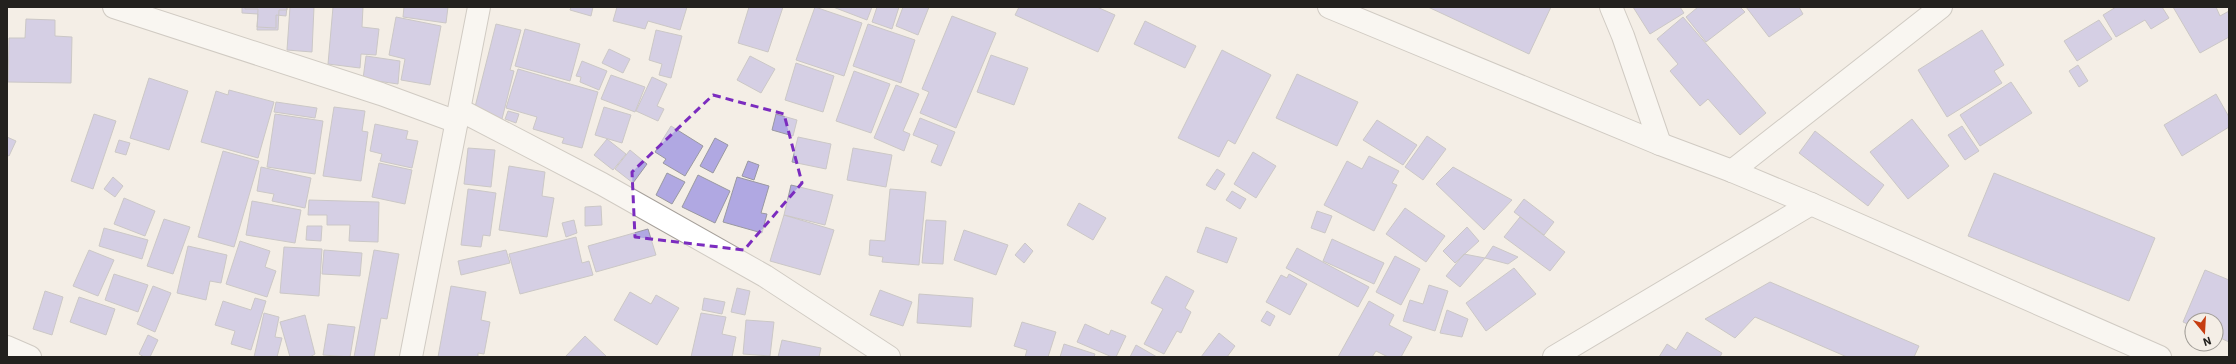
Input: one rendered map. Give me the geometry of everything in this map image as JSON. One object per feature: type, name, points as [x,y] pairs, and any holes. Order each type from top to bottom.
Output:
[{"type":"main road","points":[[114,7],[381,94],[459,116],[602,184],[765,276],[889,357]]},
{"type":"main road","points":[[411,357],[479,7]]},
{"type":"main road","points":[[1329,7],[1352,12],[1660,144],[1732,171],[1811,204],[2160,357]]},
{"type":"main road","points":[[1611,7],[1623,36],[1660,144]]},
{"type":"main road","points":[[1732,171],[1941,7]]},
{"type":"main road","points":[[1554,357],[1811,204]]},
{"type":"main road","points":[[7,347],[30,357]]},
{"type":"highlighted area","points":[[713,95],[784,114],[802,183],[744,250],[635,237],[632,172]]},
{"type":"building","points":[[242,7],[287,7],[286,16],[276,15],[276,28],[257,27],[258,14],[242,13]]},
{"type":"building","points":[[245,7],[287,7],[287,10],[279,10],[278,30],[257,30],[258,9],[245,9]]},
{"type":"building","points":[[290,7],[314,7],[312,52],[287,50]]},
{"type":"building","points":[[333,7],[363,7],[362,27],[379,29],[376,55],[361,54],[360,68],[328,64]]},
{"type":"building","points":[[404,7],[448,7],[446,23],[403,17]]},
{"type":"building","points":[[571,7],[593,7],[591,16],[570,10]]},
{"type":"building","points":[[617,7],[687,7],[680,30],[648,21],[645,29],[613,21]]},
{"type":"building","points":[[749,7],[783,7],[768,52],[738,43]]},
{"type":"building","points":[[815,7],[862,23],[844,76],[796,60]]},
{"type":"building","points":[[833,7],[872,7],[867,20]]},
{"type":"building","points":[[877,7],[899,7],[892,29],[872,22]]},
{"type":"building","points":[[903,7],[929,7],[918,35],[896,26]]},
{"type":"building","points":[[1019,7],[1097,7],[1115,15],[1098,52],[1015,15]]},
{"type":"building","points":[[1428,7],[1551,7],[1529,54]]},
{"type":"building","points":[[1633,7],[1680,7],[1684,13],[1650,34]]},
{"type":"building","points":[[1698,7],[1740,7],[1745,12],[1706,42],[1686,17]]},
{"type":"building","points":[[1746,7],[1799,7],[1803,14],[1769,37]]},
{"type":"building","points":[[2116,7],[2162,7],[2169,18],[2151,29],[2145,20],[2116,37],[2103,15]]},
{"type":"building","points":[[2173,7],[2216,7],[2220,16],[2229,11],[2229,37],[2200,53]]},
{"type":"building","points":[[952,16],[996,33],[956,128],[920,113],[929,92],[922,89]]},
{"type":"building","points":[[396,17],[441,26],[430,85],[401,80],[405,59],[389,55]]},
{"type":"building","points":[[1683,17],[1766,113],[1740,135],[1708,99],[1700,106],[1670,71],[1678,64],[1657,39]]},
{"type":"building","points":[[26,19],[55,20],[55,36],[72,37],[71,83],[8,82],[9,38],[25,38]]},
{"type":"building","points":[[2099,20],[2112,39],[2077,61],[2064,41]]},
{"type":"building","points":[[1145,21],[1196,46],[1185,68],[1134,44]]},
{"type":"building","points":[[496,24],[521,30],[510,70],[514,71],[502,119],[474,111]]},
{"type":"building","points":[[868,24],[915,40],[901,83],[853,66]]},
{"type":"building","points":[[525,29],[580,44],[570,81],[515,66]]},
{"type":"building","points":[[656,30],[682,36],[671,78],[659,75],[662,64],[649,60]]},
{"type":"building","points":[[1982,30],[2004,65],[1994,71],[2002,83],[1947,117],[1918,70]]},
{"type":"building","points":[[609,49],[630,59],[623,73],[602,63]]},
{"type":"building","points":[[1222,50],[1271,75],[1235,144],[1228,140],[1219,157],[1178,138]]},
{"type":"building","points":[[991,55],[1028,68],[1014,105],[977,92]]},
{"type":"building","points":[[366,56],[400,61],[398,84],[363,79]]},
{"type":"building","points":[[750,56],[775,69],[761,93],[737,80]]},
{"type":"building","points":[[582,61],[607,71],[599,90],[580,82],[581,77],[576,76]]},
{"type":"building","points":[[796,63],[834,76],[823,112],[785,100]]},
{"type":"building","points":[[2078,65],[2088,81],[2079,87],[2069,71]]},
{"type":"building","points":[[518,69],[598,92],[582,148],[562,143],[564,138],[533,129],[537,117],[506,108]]},
{"type":"building","points":[[854,71],[890,84],[871,133],[836,121]]},
{"type":"building","points":[[1297,74],[1358,102],[1337,146],[1276,118]]},
{"type":"building","points":[[611,75],[645,87],[635,112],[601,99]]},
{"type":"building","points":[[652,77],[667,84],[657,106],[664,109],[658,121],[636,111]]},
{"type":"building","points":[[149,78],[188,91],[169,150],[130,138]]},
{"type":"building","points":[[2011,82],[2032,113],[1980,146],[1960,115]]},
{"type":"building","points":[[896,85],[919,94],[903,131],[910,134],[904,151],[874,138]]},
{"type":"building","points":[[229,90],[274,102],[258,158],[201,142],[216,91],[228,95]]},
{"type":"building","points":[[2216,94],[2229,117],[2229,127],[2182,156],[2164,125]]},
{"type":"building","points":[[276,102],[317,108],[315,118],[274,112]]},
{"type":"building","points":[[334,107],[365,111],[362,131],[368,132],[361,181],[323,176]]},
{"type":"building","points":[[604,107],[631,115],[622,143],[595,135]]},
{"type":"building","points":[[508,111],[519,114],[516,123],[505,119]]},
{"type":"building","points":[[94,114],[116,121],[93,189],[71,181]]},
{"type":"building","points":[[275,114],[323,121],[315,174],[267,167]]},
{"type":"building","points":[[776,114],[797,120],[793,136],[772,130]]},
{"type":"building","points":[[920,118],[955,132],[941,166],[931,162],[938,145],[913,135]]},
{"type":"building","points":[[1912,119],[1949,166],[1908,199],[1870,152]]},
{"type":"building","points":[[1377,120],[1417,145],[1403,165],[1363,140]]},
{"type":"building","points":[[375,124],[408,131],[406,139],[418,141],[412,168],[380,161],[382,154],[370,151]]},
{"type":"building","points":[[671,126],[703,146],[685,176],[663,163],[666,159],[655,152]]},
{"type":"building","points":[[1962,126],[1979,151],[1965,160],[1948,135]]},
{"type":"building","points":[[1815,131],[1884,185],[1868,206],[1799,153]]},
{"type":"building","points":[[1427,136],[1446,149],[1423,180],[1405,167]]},
{"type":"building","points":[[7,137],[16,141],[9,156],[7,155]]},
{"type":"building","points":[[798,137],[831,144],[826,169],[792,162]]},
{"type":"building","points":[[715,138],[728,145],[713,173],[700,166]]},
{"type":"building","points":[[607,139],[626,154],[613,170],[594,155]]},
{"type":"building","points":[[119,140],[130,143],[126,155],[115,152]]},
{"type":"building","points":[[468,148],[495,150],[491,187],[464,184]]},
{"type":"building","points":[[853,148],[892,155],[886,187],[847,180]]},
{"type":"building","points":[[630,150],[647,164],[633,183],[615,169]]},
{"type":"building","points":[[223,151],[259,161],[234,247],[198,237]]},
{"type":"building","points":[[1253,152],[1276,166],[1256,198],[1234,184]]},
{"type":"building","points":[[1369,156],[1399,171],[1392,183],[1397,185],[1374,231],[1324,205],[1347,161],[1362,169]]},
{"type":"building","points":[[748,161],[759,165],[754,180],[742,176]]},
{"type":"building","points":[[379,163],[412,170],[405,204],[372,197]]},
{"type":"building","points":[[509,166],[545,172],[542,196],[554,198],[547,237],[499,230]]},
{"type":"building","points":[[261,167],[311,178],[305,208],[272,201],[274,194],[257,191]]},
{"type":"building","points":[[1453,167],[1512,200],[1484,230],[1436,184]]},
{"type":"building","points":[[1217,169],[1225,174],[1215,190],[1206,185]]},
{"type":"building","points":[[667,173],[685,182],[672,204],[656,195]]},
{"type":"building","points":[[1994,173],[2155,238],[2129,301],[1968,236]]},
{"type":"building","points":[[698,175],[730,191],[715,223],[682,207]]},
{"type":"building","points":[[113,177],[123,186],[115,197],[104,189]]},
{"type":"building","points":[[737,177],[769,186],[761,213],[767,214],[762,233],[723,222]]},
{"type":"building","points":[[791,185],[833,195],[825,225],[784,215]]},
{"type":"building","points":[[468,189],[496,193],[490,236],[483,235],[481,247],[461,245]]},
{"type":"building","points":[[890,189],[926,192],[919,265],[882,262],[883,257],[869,255],[870,240],[885,241]]},
{"type":"building","points":[[1232,191],[1246,199],[1240,209],[1226,200]]},
{"type":"building","points":[[124,198],[155,211],[145,236],[114,224]]},
{"type":"building","points":[[1524,199],[1554,222],[1544,235],[1514,212]]},
{"type":"building","points":[[309,200],[379,202],[378,242],[349,241],[350,225],[327,225],[327,215],[308,215]]},
{"type":"building","points":[[252,201],[301,210],[295,243],[246,235]]},
{"type":"building","points":[[1079,203],[1106,218],[1093,240],[1067,225]]},
{"type":"building","points":[[601,206],[602,225],[585,226],[585,207]]},
{"type":"building","points":[[1405,208],[1445,236],[1426,262],[1386,234]]},
{"type":"building","points":[[1317,211],[1332,216],[1325,233],[1311,228]]},
{"type":"building","points":[[784,215],[834,230],[820,275],[770,261]]},
{"type":"building","points":[[1520,217],[1565,252],[1550,271],[1504,237]]},
{"type":"building","points":[[164,219],[190,227],[173,274],[147,266]]},
{"type":"building","points":[[574,220],[577,233],[566,237],[562,223]]},
{"type":"building","points":[[926,220],[946,221],[943,264],[922,263]]},
{"type":"building","points":[[307,226],[322,226],[321,241],[306,240]]},
{"type":"building","points":[[1206,227],[1237,238],[1227,263],[1197,252]]},
{"type":"building","points":[[1467,227],[1479,241],[1455,263],[1443,251]]},
{"type":"building","points":[[104,228],[148,240],[142,259],[99,246]]},
{"type":"building","points":[[648,229],[656,255],[596,272],[588,246]]},
{"type":"building","points":[[964,230],[1008,245],[996,275],[954,260]]},
{"type":"building","points":[[576,237],[582,263],[589,261],[593,275],[520,294],[509,254]]},
{"type":"building","points":[[1332,239],[1384,263],[1374,284],[1323,261]]},
{"type":"building","points":[[240,241],[270,251],[265,267],[276,271],[267,297],[226,284]]},
{"type":"building","points":[[1025,243],[1033,251],[1024,263],[1015,255]]},
{"type":"building","points":[[188,246],[227,255],[221,283],[210,281],[206,300],[177,293]]},
{"type":"building","points":[[1493,246],[1518,257],[1508,264],[1485,258]]},
{"type":"building","points":[[284,247],[322,249],[319,296],[280,293]]},
{"type":"building","points":[[1297,248],[1369,287],[1358,307],[1286,268]]},
{"type":"building","points":[[89,250],[114,260],[98,296],[73,286]]},
{"type":"building","points":[[324,250],[362,253],[360,276],[322,274]]},
{"type":"building","points":[[374,250],[399,254],[387,319],[381,318],[374,357],[354,357]]},
{"type":"building","points":[[506,250],[510,263],[461,275],[458,261]]},
{"type":"building","points":[[1464,254],[1485,258],[1460,287],[1446,276]]},
{"type":"building","points":[[1395,256],[1420,269],[1401,305],[1376,292]]},
{"type":"building","points":[[1514,268],[1536,294],[1486,331],[1466,303]]},
{"type":"building","points":[[2205,270],[2229,280],[2229,342],[2224,340],[2224,312],[2187,312]]},
{"type":"building","points":[[114,274],[148,285],[138,312],[105,300]]},
{"type":"building","points":[[1289,274],[1307,284],[1290,315],[1266,302],[1281,275],[1287,278]]},
{"type":"building","points":[[1166,276],[1194,291],[1185,308],[1191,312],[1181,333],[1177,331],[1164,354],[1144,344],[1163,309],[1151,303]]},
{"type":"building","points":[[1770,282],[1919,346],[1914,357],[1847,357],[1755,317],[1735,338],[1705,319]]},
{"type":"building","points":[[1429,285],[1448,291],[1435,331],[1403,321],[1410,300],[1423,304]]},
{"type":"building","points":[[153,286],[171,293],[155,332],[137,324]]},
{"type":"building","points":[[451,286],[486,292],[481,320],[490,322],[484,354],[478,353],[478,357],[438,357]]},
{"type":"building","points":[[737,288],[750,291],[745,315],[731,312]]},
{"type":"building","points":[[880,290],[912,302],[903,326],[870,315]]},
{"type":"building","points":[[45,291],[63,297],[52,335],[33,329]]},
{"type":"building","points":[[630,292],[651,304],[656,295],[679,308],[657,345],[614,320]]},
{"type":"building","points":[[919,294],[973,298],[971,327],[917,323]]},
{"type":"building","points":[[79,297],[115,309],[106,335],[70,322]]},
{"type":"building","points":[[255,298],[266,301],[251,350],[231,344],[235,331],[215,325],[223,301],[251,310]]},
{"type":"building","points":[[704,298],[725,302],[722,314],[702,310]]},
{"type":"building","points":[[1369,301],[1394,315],[1389,325],[1412,337],[1401,357],[1388,357],[1376,351],[1372,357],[1338,357]]},
{"type":"building","points":[[1447,310],[1468,319],[1462,337],[1440,333]]},
{"type":"building","points":[[1267,311],[1275,316],[1270,326],[1261,321]]},
{"type":"building","points":[[264,313],[279,317],[275,337],[282,338],[277,357],[254,357]]},
{"type":"building","points":[[701,313],[726,317],[722,334],[736,337],[732,357],[691,357]]},
{"type":"building","points":[[305,315],[315,354],[310,357],[290,357],[280,322]]},
{"type":"building","points":[[746,320],[774,322],[770,356],[743,354]]},
{"type":"building","points":[[1022,322],[1056,332],[1048,357],[1025,357],[1027,350],[1014,346]]},
{"type":"building","points":[[328,324],[355,327],[350,357],[323,355]]},
{"type":"building","points":[[1085,324],[1109,335],[1111,330],[1126,336],[1116,357],[1112,357],[1077,342]]},
{"type":"building","points":[[1687,332],[1722,353],[1720,357],[1659,357],[1667,344],[1676,350]]},
{"type":"building","points":[[1219,333],[1235,346],[1227,357],[1201,357]]},
{"type":"building","points":[[148,335],[158,340],[150,357],[144,357],[139,354]]},
{"type":"building","points":[[585,336],[606,356],[606,357],[565,357]]},
{"type":"building","points":[[782,340],[821,348],[819,357],[778,357]]},
{"type":"building","points":[[1064,344],[1095,354],[1094,357],[1060,357]]},
{"type":"building","points":[[1136,345],[1157,357],[1130,357]]}]
